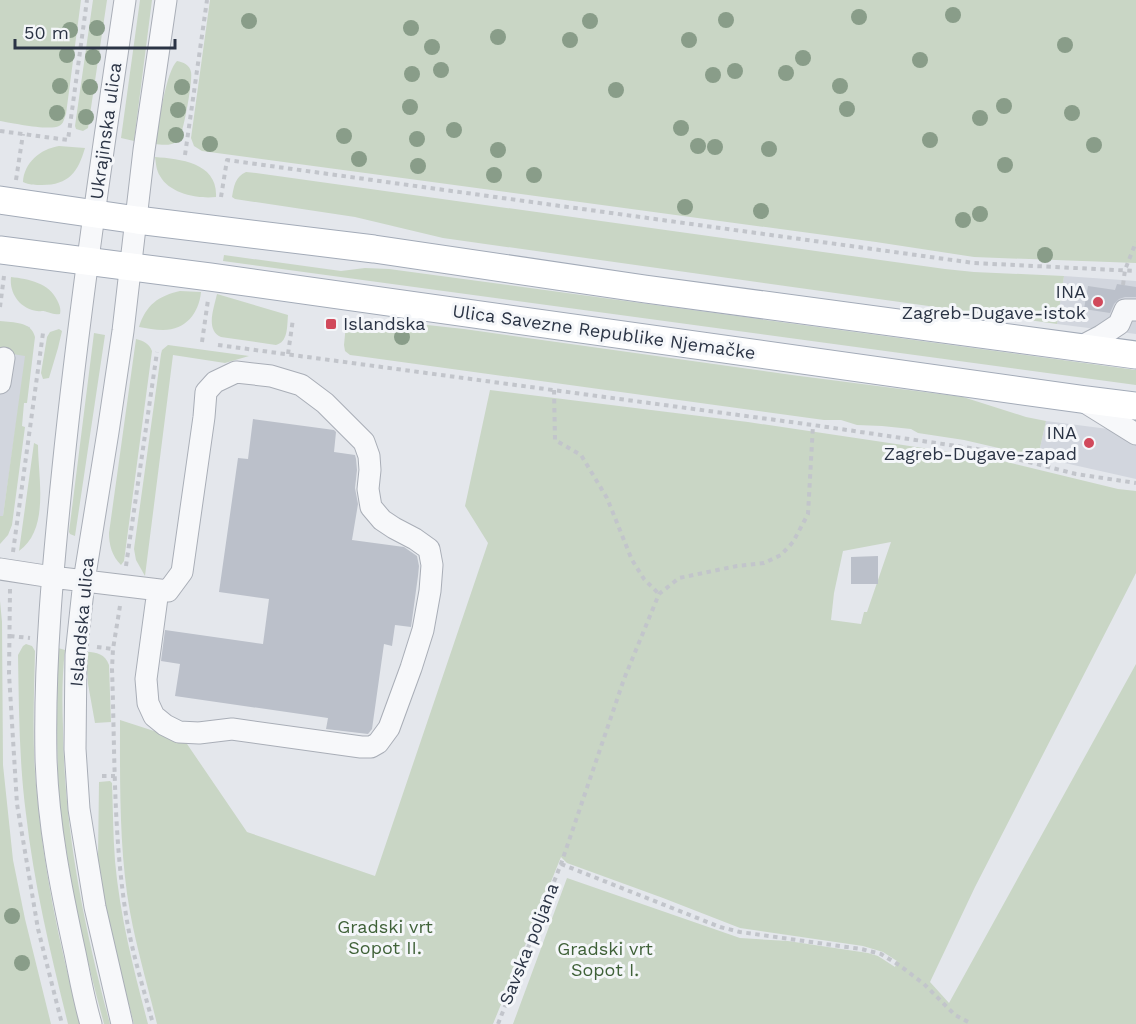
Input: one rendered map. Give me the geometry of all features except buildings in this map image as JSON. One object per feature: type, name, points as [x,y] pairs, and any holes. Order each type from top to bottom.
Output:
[{"type":"main road","points":[[8,190],[94,214],[374,249],[645,289],[1136,355]]},
{"type":"main road","name":"Ulica Savezne Republike Njemačke","points":[[0,250],[1136,406]]},
{"type":"street","name":"Ukrajinska ulica","points":[[88,261],[125,0]]},
{"type":"street","points":[[137,220],[144,150],[166,0]]},
{"type":"street","name":"Islandska ulica","points":[[122,1024],[95,907],[78,799],[75,749],[76,655],[84,581],[108,432],[137,220]]},
{"type":"street","name":"Islandska ulica","points":[[88,261],[69,409],[52,577],[46,699],[46,760],[51,826],[91,1024]]},
{"type":"street","points":[[1078,348],[1119,324],[1125,310],[1136,310]]},
{"type":"street","points":[[0,383],[4,358]]},
{"type":"street","points":[[0,569],[168,591],[182,572],[206,392],[215,382],[236,372],[271,376],[301,385],[325,403],[364,442],[369,456],[368,489],[371,507],[382,520],[429,549],[432,565],[423,630],[411,668],[389,728],[378,743],[371,747],[232,729],[199,733],[179,732],[165,725],[154,716],[148,703],[146,679],[158,590]]},
{"type":"street","points":[[1080,399],[1136,434]]},
{"type":"path","points":[[0,131],[68,140],[87,0]]},
{"type":"path","points":[[185,155],[207,0]]},
{"type":"path","points":[[8,190],[23,134]]},
{"type":"path","points":[[222,197],[227,160],[974,263],[1136,271]]},
{"type":"path","points":[[1123,285],[1125,270],[1136,242]]},
{"type":"path","points":[[0,307],[4,276]]},
{"type":"path","points":[[202,342],[208,297]]},
{"type":"path","points":[[288,354],[293,319]]},
{"type":"path","points":[[13,552],[32,429],[43,333]]},
{"type":"path","points":[[218,345],[977,449],[1076,474],[1136,483]]},
{"type":"path","points":[[126,567],[157,352]]},
{"type":"path","points":[[554,390],[555,440],[581,455],[608,498],[632,560],[644,579],[659,594],[680,578],[764,563],[781,555],[793,542],[808,514],[813,425]]},
{"type":"path","points":[[10,589],[9,674],[17,804],[38,929],[62,1024]]},
{"type":"path","name":"Savska poljana","points":[[498,1024],[561,864],[624,679],[659,594]]},
{"type":"path","points":[[121,598],[113,649],[118,850],[127,921],[153,1024]]},
{"type":"path","points":[[10,636],[38,639]]},
{"type":"path","points":[[102,776],[115,776]]},
{"type":"path","points":[[561,864],[720,927],[881,954],[924,984],[955,1015],[972,1024]]},
{"type":"shaded area","name":"INA Zagreb-Dugave-istok","points":[[1064,276],[1136,281],[1136,334],[1057,324]]},
{"type":"shaded area","points":[[0,323],[30,327],[0,537]]},
{"type":"shaded area","name":"INA Zagreb-Dugave-zapad","points":[[1046,421],[1116,430],[1136,424],[1136,479],[1038,457]]},
{"type":"green space","points":[[0,0],[81,0],[66,114],[59,126],[40,127],[0,121]]},
{"type":"green space","points":[[93,0],[107,0],[88,128],[83,131],[76,129],[75,126]]},
{"type":"green space","points":[[140,0],[152,0],[134,141],[121,138]]},
{"type":"green space","points":[[210,0],[1136,0],[1136,263],[974,257],[202,151],[194,146],[191,138]]},
{"type":"green space","points":[[177,61],[186,64],[191,72],[189,96],[180,137],[176,143],[155,144],[166,87]]},
{"type":"green space","points":[[59,146],[85,148],[71,176],[59,183],[51,184],[35,185],[23,182],[26,169],[34,158],[46,150]]},
{"type":"green space","points":[[155,157],[176,159],[204,170],[211,177],[215,186],[216,197],[193,196],[170,187],[159,174]]},
{"type":"green space","points":[[246,172],[945,269],[1064,276],[1057,324],[443,238],[355,217],[235,199],[232,197],[236,182],[239,176]]},
{"type":"green space","points":[[224,255],[341,271],[365,268],[389,269],[1136,370],[1136,385],[223,261]]},
{"type":"green space","points":[[11,277],[44,286],[58,302],[60,314],[31,310],[21,304],[12,289]]},
{"type":"green space","points":[[180,291],[201,292],[194,313],[185,324],[163,330],[139,327],[149,307],[159,299]]},
{"type":"green space","points":[[217,294],[288,315],[283,341],[276,345],[221,337],[216,334],[212,318]]},
{"type":"green space","points":[[0,321],[26,325],[35,337],[27,403],[24,403],[22,426],[25,427],[12,525],[8,535],[0,544],[0,516],[3,516],[25,356],[0,352]]},
{"type":"green space","points":[[391,321],[963,397],[1046,421],[1038,457],[964,440],[918,433],[911,429],[857,425],[841,420],[824,420],[350,355],[345,351],[346,324]]},
{"type":"green space","points":[[59,329],[62,331],[49,378],[43,379],[41,373],[47,337],[50,332]]},
{"type":"green space","points":[[94,333],[105,335],[75,536],[69,532]]},
{"type":"green space","points":[[136,339],[147,344],[152,351],[124,561],[121,565],[112,550],[109,533]]},
{"type":"green space","points":[[168,345],[249,356],[225,363],[173,355],[145,576],[136,560],[134,549],[161,354]]},
{"type":"green space","points":[[490,390],[748,422],[990,458],[1118,489],[1136,491],[1136,573],[975,887],[930,982],[949,1003],[1136,664],[1136,1024],[513,1024],[567,878],[740,938],[788,941],[868,953],[878,956],[895,967],[897,961],[883,952],[863,946],[740,928],[567,863],[561,857],[493,1024],[157,1024],[126,889],[121,817],[120,720],[185,741],[247,832],[375,876],[488,543],[465,506]],"holes":[[[891,542],[867,612],[864,612],[861,624],[831,620],[843,551]]]},
{"type":"green space","points":[[34,443],[38,445],[39,516],[29,541],[19,551]]},
{"type":"green space","points":[[0,601],[3,765],[13,860],[51,1024],[0,1024]]},
{"type":"green space","points":[[26,644],[32,646],[35,651],[34,751],[43,846],[59,935],[81,1024],[68,1024],[55,972],[29,841],[22,774],[18,655]]},
{"type":"green space","points":[[58,648],[65,650],[62,699],[64,765],[71,840],[84,914],[110,1024],[104,1024],[88,961],[74,897],[61,817],[57,758]]},
{"type":"green space","points":[[86,652],[100,654],[109,665],[111,722],[95,723],[88,684]]},
{"type":"green space","points":[[110,781],[112,783],[115,861],[120,903],[148,1024],[134,1024],[108,925],[98,857],[99,782]]},
{"type":"place","name":"INA Zagreb-Dugave-istok","points":[[1098,302]]},
{"type":"place","name":"Islandska","points":[[331,324]]},
{"type":"place","name":"INA Zagreb-Dugave-zapad","points":[[1089,443]]},
{"type":"park label","name":"Gradski vrt Sopot II.","points":[[385,937]]},
{"type":"park label","name":"Gradski vrt Sopot I.","points":[[605,959]]}]
